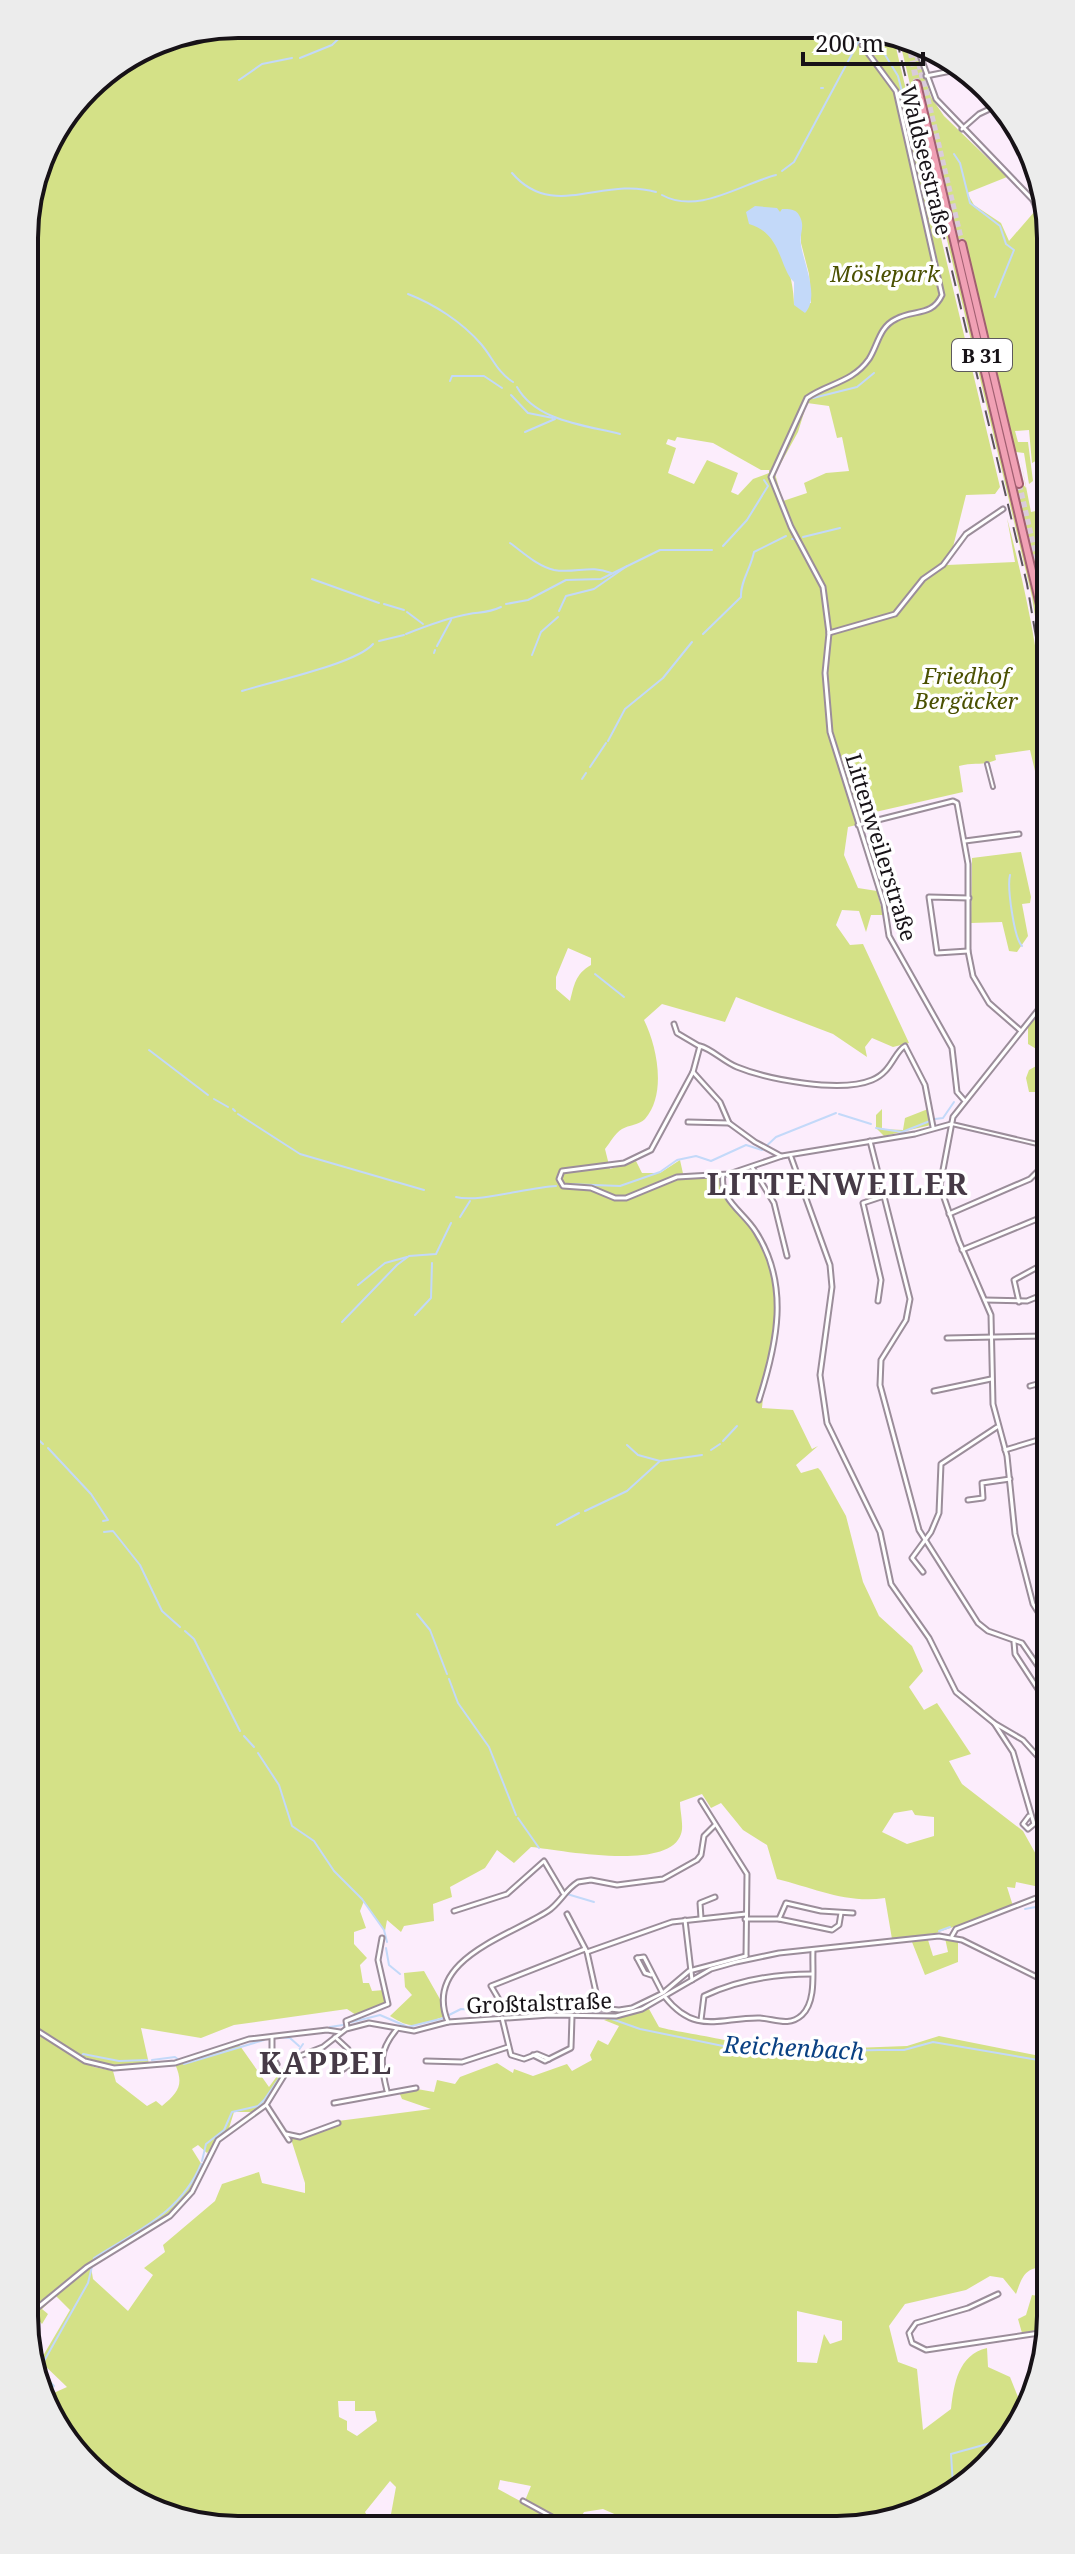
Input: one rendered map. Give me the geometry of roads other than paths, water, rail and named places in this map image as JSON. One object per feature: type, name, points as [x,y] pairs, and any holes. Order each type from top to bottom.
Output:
[{"type":"highway","name":"B 31","points":[[917,84],[1037,592]]},
{"type":"highway","name":"B 31","points":[[962,244],[1019,484]]},
{"type":"street","name":"Waldseestraße","points":[[829,633],[823,587],[776,493],[772,469],[792,437],[807,398],[852,376],[869,358],[887,325],[902,316],[926,312],[940,299],[943,290],[896,91],[862,45],[864,40]]},
{"type":"street","points":[[920,57],[936,99],[1033,203]]},
{"type":"street","points":[[926,76],[947,72]]},
{"type":"street","points":[[962,129],[989,109]]},
{"type":"street","points":[[829,633],[895,614],[923,579],[943,565],[966,534],[1003,509]]},
{"type":"street","name":"Littenweilerstraße","points":[[829,633],[827,713],[884,904],[889,936],[952,1048],[957,1092],[964,1100]]},
{"type":"street","points":[[987,764],[993,787]]},
{"type":"street","points":[[858,825],[953,801],[957,803],[965,841],[969,898],[968,951],[973,976],[983,997],[1021,1031]]},
{"type":"street","points":[[965,841],[1019,834]]},
{"type":"street","points":[[968,951],[937,953],[929,897],[969,898]]},
{"type":"street","points":[[1037,1011],[964,1100],[951,1124],[940,1186],[962,1250],[985,1300],[993,1338],[991,1379],[997,1427],[1005,1450],[1019,1549],[1037,1612]]},
{"type":"street","points":[[674,1024],[677,1033],[723,1061],[752,1072],[836,1086],[873,1080],[892,1066],[902,1046],[909,1053],[925,1085],[933,1127]]},
{"type":"street","points":[[700,1046],[693,1072],[651,1150],[624,1163],[562,1171],[559,1179],[563,1186],[591,1188],[615,1198],[626,1198],[677,1177],[723,1175],[782,1156]]},
{"type":"street","points":[[693,1072],[720,1102],[729,1123],[782,1156],[791,1157],[915,1134],[951,1124],[1037,1144]]},
{"type":"street","points":[[688,1122],[729,1123]]},
{"type":"street","points":[[870,1140],[906,1271],[910,1308],[881,1360],[880,1385],[915,1519],[978,1623],[988,1631],[1022,1643],[1037,1665]]},
{"type":"street","points":[[791,1157],[830,1265],[830,1300],[820,1375],[831,1434],[880,1532],[891,1584],[929,1638],[956,1692],[994,1723],[1023,1740],[1037,1756]]},
{"type":"street","points":[[752,1167],[774,1203],[787,1256]]},
{"type":"street","points":[[949,1214],[1030,1179],[1037,1172]]},
{"type":"street","points":[[723,1175],[724,1193],[761,1239],[778,1295],[773,1358],[759,1400]]},
{"type":"street","points":[[878,1301],[881,1280],[863,1203],[884,1196]]},
{"type":"street","points":[[962,1250],[1037,1219]]},
{"type":"street","points":[[1019,1302],[1014,1280],[1037,1267]]},
{"type":"street","points":[[985,1300],[1019,1302],[1037,1296]]},
{"type":"street","points":[[947,1338],[1037,1336]]},
{"type":"street","points":[[934,1391],[991,1379]]},
{"type":"street","points":[[1030,1386],[1037,1384]]},
{"type":"street","points":[[923,1572],[912,1558],[939,1513],[941,1464],[997,1427]]},
{"type":"street","points":[[1005,1450],[1037,1440]]},
{"type":"street","points":[[968,1500],[983,1498],[982,1483],[1010,1479]]},
{"type":"street","points":[[1014,1642],[1015,1654],[1037,1688]]},
{"type":"street","points":[[994,1723],[1013,1752],[1029,1816]]},
{"type":"street","points":[[701,1801],[744,1867],[746,1916],[746,1958],[689,1971],[664,1995],[632,2008],[619,2010],[554,2003],[504,2008],[491,1986],[685,1919],[746,1916],[832,1930],[839,1925],[841,1913]]},
{"type":"street","points":[[447,2019],[444,1985],[454,1969],[490,1943],[554,1907],[563,1893],[586,1880],[617,1885],[663,1879],[697,1860],[701,1855],[704,1836],[715,1825]]},
{"type":"street","points":[[454,1911],[507,1894],[544,1861],[563,1893]]},
{"type":"street","points":[[701,1918],[700,1903],[715,1897]]},
{"type":"street","name":"Großtalstraße","points":[[38,2307],[87,2267],[176,2210],[192,2192],[218,2140],[266,2105],[295,2058],[323,2047],[347,2026],[369,2023],[414,2031],[447,2019],[616,2016],[664,1995],[711,1969],[746,1958],[952,1936],[956,1929],[1037,1898]]},
{"type":"street","points":[[779,1919],[786,1903],[853,1913]]},
{"type":"street","points":[[567,1914],[586,1951],[599,2006]]},
{"type":"street","points":[[685,1919],[692,1980]]},
{"type":"street","points":[[952,1936],[1037,1977]]},
{"type":"street","points":[[347,2026],[388,2004],[378,1960],[382,1938]]},
{"type":"street","points":[[651,1975],[645,1973],[637,1958],[644,1957],[651,1975],[678,2013],[701,2020],[792,2021],[804,2013],[811,1999],[813,1950]]},
{"type":"street","points":[[701,2020],[702,2003],[712,1992],[764,1978],[812,1974]]},
{"type":"street","points":[[502,2018],[511,2055],[524,2059],[533,2055],[549,2059],[574,2045],[572,2017]]},
{"type":"street","points":[[387,2091],[380,2056],[384,2045],[397,2029]]},
{"type":"street","points":[[38,2031],[85,2061],[114,2068],[175,2063],[237,2042],[272,2036],[327,2030],[340,2032]]},
{"type":"street","points":[[272,2036],[272,2056],[277,2064]]},
{"type":"street","points":[[335,2037],[348,2049],[351,2064],[342,2070]]},
{"type":"street","points":[[426,2061],[462,2062],[508,2047]]},
{"type":"street","points":[[334,2103],[416,2088]]},
{"type":"street","points":[[266,2105],[289,2140]]},
{"type":"street","points":[[286,2134],[300,2137],[338,2123]]},
{"type":"street","points":[[998,2294],[968,2308],[916,2323],[909,2333],[912,2343],[926,2350],[1036,2333]]},
{"type":"street","points":[[523,2501],[550,2516]]},
{"type":"water","points":[[755,206],[777,208],[780,212],[782,209],[792,210],[801,219],[801,245],[811,289],[805,313],[794,305],[794,282],[774,243],[768,235],[749,224],[746,212]]},
{"type":"waterway","points":[[300,58],[332,45],[339,38]]},
{"type":"waterway","points":[[782,171],[794,162],[859,41]]},
{"type":"waterway","points":[[877,42],[898,76],[910,123]]},
{"type":"waterway","points":[[239,80],[262,64],[292,58]]},
{"type":"waterway","points":[[954,154],[960,163],[970,203],[1000,226],[1006,244],[1014,250],[995,297]]},
{"type":"waterway","points":[[512,173],[528,187],[544,194],[561,196],[616,189],[656,192]]},
{"type":"waterway","points":[[662,195],[690,202],[705,200],[776,175]]},
{"type":"waterway","points":[[408,294],[438,308],[465,328],[513,382]]},
{"type":"waterway","points":[[813,398],[857,387],[874,373]]},
{"type":"waterway","points":[[450,381],[452,376],[484,376],[502,388]]},
{"type":"waterway","points":[[517,387],[525,398],[548,414],[620,434]]},
{"type":"waterway","points":[[511,395],[528,413],[553,418]]},
{"type":"waterway","points":[[525,432],[555,419]]},
{"type":"waterway","points":[[723,546],[747,520],[768,486],[764,480]]},
{"type":"waterway","points":[[803,537],[840,528]]},
{"type":"waterway","points":[[703,634],[741,597],[754,552],[786,536]]},
{"type":"waterway","points":[[510,543],[536,562],[554,570],[597,569],[611,573]]},
{"type":"waterway","points":[[506,604],[528,600],[566,580],[601,579],[660,550],[712,550]]},
{"type":"waterway","points":[[559,611],[566,596],[594,589],[627,566]]},
{"type":"waterway","points":[[312,579],[379,603]]},
{"type":"waterway","points":[[384,604],[404,610]]},
{"type":"waterway","points":[[406,634],[453,618],[501,607]]},
{"type":"waterway","points":[[407,612],[423,624]]},
{"type":"waterway","points":[[532,655],[541,632],[558,617]]},
{"type":"waterway","points":[[437,646],[451,620]]},
{"type":"waterway","points":[[379,641],[404,635]]},
{"type":"waterway","points":[[608,741],[625,709],[663,678],[692,642]]},
{"type":"waterway","points":[[242,691],[349,659],[373,644]]},
{"type":"waterway","points":[[590,767],[606,743]]},
{"type":"waterway","points":[[582,779],[586,773]]},
{"type":"waterway","points":[[1010,875],[1012,912],[1022,946]]},
{"type":"waterway","points":[[595,974],[624,997]]},
{"type":"waterway","points":[[149,1050],[208,1095]]},
{"type":"waterway","points":[[214,1099],[228,1107]]},
{"type":"waterway","points":[[935,1119],[943,1118],[954,1102]]},
{"type":"waterway","points":[[567,1184],[620,1186],[660,1172],[677,1160],[696,1156],[711,1161],[746,1145],[762,1150],[776,1137],[836,1113]]},
{"type":"waterway","points":[[238,1114],[300,1154],[424,1190]]},
{"type":"waterway","points":[[839,1114],[871,1124]]},
{"type":"waterway","points":[[876,1128],[902,1132],[930,1121]]},
{"type":"waterway","points":[[456,1197],[477,1198],[556,1186]]},
{"type":"waterway","points":[[460,1217],[470,1201]]},
{"type":"waterway","points":[[342,1322],[409,1256],[436,1254],[451,1223]]},
{"type":"waterway","points":[[358,1285],[385,1263],[407,1257]]},
{"type":"waterway","points":[[415,1315],[431,1298],[432,1263]]},
{"type":"waterway","points":[[723,1441],[737,1426]]},
{"type":"waterway","points":[[38,1439],[43,1444]]},
{"type":"waterway","points":[[711,1450],[720,1444]]},
{"type":"waterway","points":[[627,1445],[638,1455],[660,1461]]},
{"type":"waterway","points":[[48,1448],[91,1494],[108,1520],[103,1521]]},
{"type":"waterway","points":[[585,1511],[627,1491],[660,1461],[702,1455]]},
{"type":"waterway","points":[[557,1525],[579,1513]]},
{"type":"waterway","points":[[104,1532],[113,1531],[140,1565],[162,1611],[180,1627]]},
{"type":"waterway","points":[[417,1614],[430,1630],[447,1674]]},
{"type":"waterway","points":[[185,1631],[194,1639],[240,1731]]},
{"type":"waterway","points":[[449,1679],[458,1703],[489,1747],[516,1815]]},
{"type":"waterway","points":[[244,1736],[254,1747]]},
{"type":"waterway","points":[[258,1753],[279,1785],[292,1826],[314,1841],[334,1871],[362,1899],[384,1930],[387,1942]]},
{"type":"waterway","points":[[518,1818],[539,1848]]},
{"type":"waterway","points":[[567,1894],[594,1902]]},
{"type":"waterway","points":[[1025,1909],[1037,1907]]},
{"type":"waterway","points":[[939,1931],[950,1927]]},
{"type":"waterway","points":[[386,1948],[389,1965],[400,1974]]},
{"type":"waterway","name":"Reichenbach","points":[[449,2015],[461,2009],[502,2012],[554,2008],[604,2014]]},
{"type":"waterway","name":"Reichenbach","points":[[348,2023],[380,2015],[408,2027],[444,2018]]},
{"type":"waterway","name":"Reichenbach","points":[[609,2018],[640,2029],[728,2047],[792,2052],[904,2050],[933,2042],[1037,2060]]},
{"type":"waterway","name":"Reichenbach","points":[[330,2027],[343,2025]]},
{"type":"waterway","points":[[277,2037],[290,2038],[299,2046]]},
{"type":"waterway","points":[[152,2060],[175,2057],[184,2064],[264,2040]]},
{"type":"waterway","points":[[51,2041],[79,2060],[83,2054],[119,2061],[147,2060]]},
{"type":"waterway","name":"Reichenbach","points":[[202,2161],[206,2144],[224,2130],[232,2112],[258,2106],[303,2044]]},
{"type":"waterway","name":"Reichenbach","points":[[44,2361],[88,2283],[94,2258],[169,2208],[182,2196],[201,2164]]},
{"type":"waterway","name":"Reichenbach","points":[[49,2381],[54,2386],[51,2388]]},
{"type":"waterway","points":[[953,2479],[951,2454],[991,2443]]},
{"type":"tunnel","points":[[911,53],[917,84]]},
{"type":"tunnel","points":[[917,56],[962,244]]},
{"type":"tunnel","points":[[1019,484],[1037,563]]},
{"type":"railway","points":[[899,48],[1027,584],[1037,643]]},
{"type":"district","name":"LITTENWEILER","points":[[838,1183]]},
{"type":"district","name":"KAPPEL","points":[[326,2062]]},
{"type":"park label","name":"Möslepark","points":[[885,273]]},
{"type":"park label","name":"Friedhof Bergäcker","points":[[966,688]]}]
